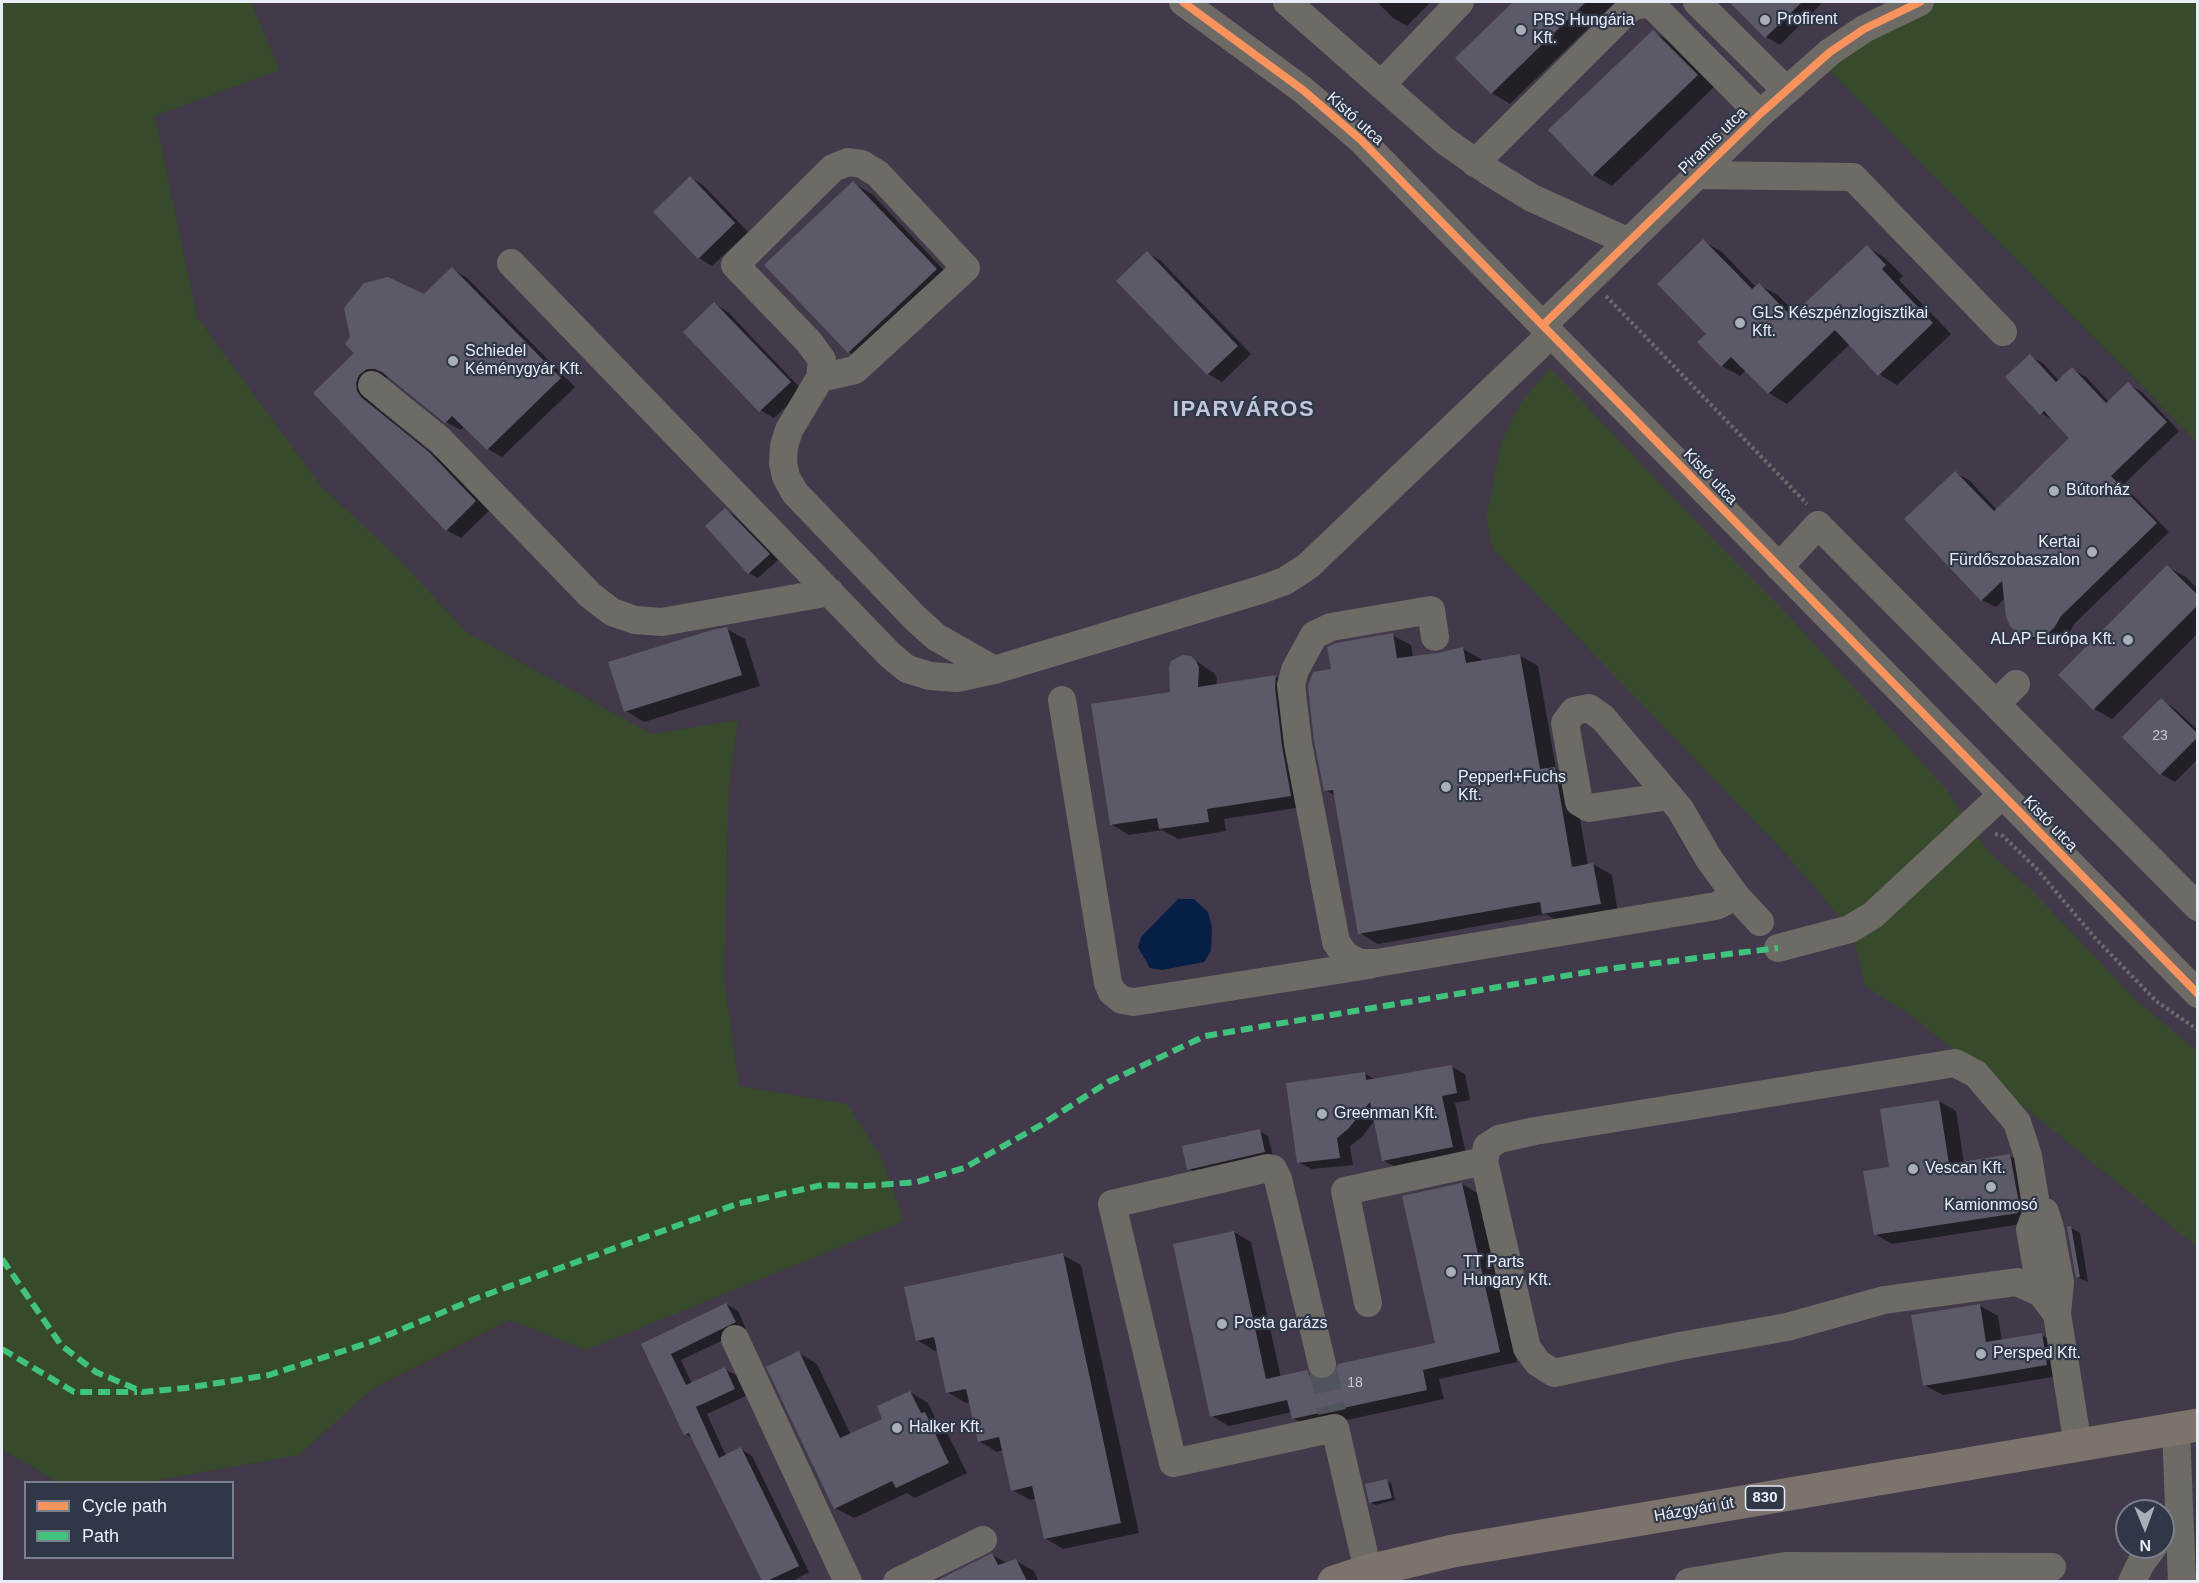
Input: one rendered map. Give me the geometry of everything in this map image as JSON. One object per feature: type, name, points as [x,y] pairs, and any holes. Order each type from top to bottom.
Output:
[{"type":"main road","name":"Házgyári út","points":[[1334,1581],[1465,1549],[2187,1427]]},
{"type":"street","name":"Kistó utca","points":[[1183,2],[1303,90],[1361,140],[2198,994]]},
{"type":"street","points":[[1381,85],[1460,2]]},
{"type":"street","points":[[1697,2],[1786,90]]},
{"type":"street","name":"Piramis utca","points":[[511,263],[890,655],[907,669],[930,676],[957,678],[994,670],[1260,590],[1285,581],[1308,566],[1547,329],[1590,280],[1786,90],[1830,52],[1864,29],[1920,2]]},
{"type":"street","points":[[1292,3],[1445,141],[1475,163],[1532,198],[1629,242]]},
{"type":"street","points":[[1475,163],[1630,8],[1638,5],[1646,4],[1654,7],[1760,114]]},
{"type":"street","points":[[820,378],[855,370],[966,268],[878,174],[862,164],[848,162],[833,168],[735,265],[809,342],[822,360],[820,378],[789,430],[784,446],[783,463],[786,477],[795,493],[915,618],[936,637],[994,670]]},
{"type":"street","points":[[1696,175],[1852,177],[2003,332]]},
{"type":"street","points":[[372,385],[440,440],[590,595],[612,612],[635,620],[662,622],[830,592]]},
{"type":"street","points":[[1779,567],[1818,525],[2198,908]]},
{"type":"street","points":[[1377,963],[1360,963],[1345,955],[1336,942],[1298,744],[1291,685],[1295,670],[1314,635],[1331,627],[1431,610],[1435,637]]},
{"type":"street","points":[[1996,704],[2016,684]]},
{"type":"street","points":[[1062,700],[1108,983],[1112,992],[1122,1000],[1134,1002],[1716,906],[1736,896]]},
{"type":"street","points":[[1778,948],[1850,929],[1873,915],[2002,795]]},
{"type":"street","points":[[1669,796],[1680,809],[1709,859],[1736,896],[1760,922]]},
{"type":"street","points":[[2049,1303],[2018,1281],[1884,1300],[1787,1327],[1680,1346],[1554,1373],[1538,1363],[1527,1348],[1484,1161],[1487,1147],[1499,1139],[1535,1131],[1955,1064],[1976,1074],[2017,1122],[2050,1228],[2060,1282],[2049,1303],[2078,1446]]},
{"type":"street","points":[[1368,1303],[1345,1191],[1484,1161]]},
{"type":"street","points":[[1322,1364],[1278,1179],[1273,1169],[1268,1168],[1112,1204],[1173,1463],[1334,1420],[1368,1571]]},
{"type":"street","points":[[735,1339],[848,1581]]},
{"type":"street","points":[[2182,1581],[2189,1509],[2187,1427]]},
{"type":"street","points":[[2175,1522],[2189,1509]]},
{"type":"street","points":[[897,1581],[983,1540]]},
{"type":"street","points":[[1689,1581],[1785,1566],[1800,1574],[2052,1567]]},
{"type":"path","points":[[1590,280],[1816,514],[1818,525]]},
{"type":"path","points":[[1963,831],[1975,840],[1988,833],[2002,836],[2035,867],[2096,939],[2156,1001],[2198,1030]]},
{"type":"shaded area","points":[[251,2],[1927,2],[1822,63],[2197,442],[2197,1581],[2,1582],[2,1449],[56,1481],[24,1481],[24,1559],[234,1559],[234,1481],[154,1481],[299,1455],[372,1389],[510,1320],[586,1349],[847,1104],[739,1086],[724,979],[729,785],[738,720],[652,734],[466,632],[399,559],[321,486],[197,317],[155,116],[280,70]]},
{"type":"green space","points":[[2,2],[251,2],[280,70],[155,116],[197,317],[321,486],[399,559],[466,632],[652,734],[738,720],[729,785],[724,979],[739,1086],[847,1104],[881,1157],[904,1221],[586,1350],[510,1320],[372,1389],[299,1455],[154,1481],[56,1481],[2,1449]]},
{"type":"green space","points":[[1927,2],[2197,2],[2197,442],[1822,63]]},
{"type":"green space","points":[[1550,368],[1798,626],[1945,788],[1989,852],[2032,891],[2138,1002],[2197,1051],[2197,1247],[1912,1016],[1865,986],[1856,947],[1844,922],[1788,856],[1493,549],[1486,518],[1501,443],[1520,404]]},
{"type":"water","points":[[1178,899],[1194,899],[1208,912],[1212,927],[1211,951],[1204,962],[1162,970],[1150,968],[1138,947],[1141,937]]},
{"type":"building","name":"PBS Hungária Kft.","points":[[1513,2],[1586,2],[1491,94],[1455,58]]},
{"type":"building","name":"Profirent","points":[[1729,2],[1802,2],[1765,38]]},
{"type":"building","points":[[1653,30],[1698,75],[1592,176],[1548,130]]},
{"type":"building","points":[[690,176],[735,223],[698,259],[653,212]]},
{"type":"building","points":[[853,181],[937,269],[848,353],[764,265]]},
{"type":"building","points":[[1703,239],[1752,289],[1759,283],[1791,316],[1867,245],[1886,265],[1882,269],[1933,323],[1878,376],[1835,330],[1768,394],[1731,357],[1721,367],[1697,342],[1706,334],[1657,284]]},
{"type":"building","points":[[1147,251],[1238,346],[1207,375],[1116,281]]},
{"type":"building","name":"Schiedel Kéménygyár Kft.","points":[[452,267],[561,378],[487,450],[452,416],[445,423],[382,372],[367,369],[359,375],[356,383],[361,397],[429,452],[476,501],[446,531],[313,393],[354,353],[345,344],[350,337],[344,308],[364,283],[388,277],[424,294]]},
{"type":"building","points":[[714,302],[791,382],[759,412],[683,332]]},
{"type":"building","points":[[2030,354],[2056,382],[2072,367],[2106,403],[2128,382],[2167,422],[2111,476],[2157,523],[2061,616],[2054,628],[2047,634],[2037,637],[2027,637],[2017,633],[2010,626],[2006,617],[2002,581],[1981,601],[1904,519],[1955,471],[1994,511],[2069,438],[2044,411],[2040,415],[2005,377]]},
{"type":"building","points":[[725,508],[770,554],[748,574],[705,526]]},
{"type":"building","name":"ALAP Európa Kft.","points":[[2167,565],[2198,595],[2198,605],[2093,710],[2058,675]]},
{"type":"building","points":[[727,627],[742,675],[624,712],[608,662]]},
{"type":"building","name":"Pepperl+Fuchs Kft.","points":[[1393,633],[1397,658],[1438,653],[1463,647],[1466,663],[1520,654],[1540,769],[1555,767],[1572,867],[1593,863],[1601,904],[1542,914],[1540,902],[1358,934],[1333,790],[1324,791],[1314,741],[1308,686],[1313,672],[1331,669],[1327,647],[1336,643]]},
{"type":"building","points":[[1183,655],[1191,656],[1199,667],[1198,687],[1276,675],[1275,687],[1282,746],[1291,796],[1207,809],[1209,822],[1159,829],[1157,818],[1110,825],[1091,704],[1170,692],[1169,667],[1171,661]]},
{"type":"building","points":[[2161,698],[2198,734],[2198,737],[2160,775],[2122,737]]},
{"type":"building","points":[[1452,1065],[1457,1093],[1442,1096],[1453,1147],[1382,1161],[1370,1102],[1348,1129],[1337,1138],[1340,1158],[1297,1163],[1286,1083],[1365,1072],[1366,1080]]},
{"type":"building","name":"Vescan Kft.","points":[[1939,1100],[1949,1164],[2010,1154],[2020,1209],[2018,1213],[1874,1235],[1863,1171],[1889,1167],[1880,1109]]},
{"type":"building","points":[[1260,1129],[1265,1152],[1187,1170],[1182,1146]]},
{"type":"building","points":[[1462,1183],[1500,1352],[1423,1370],[1427,1390],[1292,1419],[1287,1400],[1210,1417],[1173,1244],[1234,1231],[1266,1379],[1307,1370],[1310,1376],[1317,1380],[1325,1380],[1334,1376],[1338,1364],[1435,1343],[1402,1196]]},
{"type":"building","points":[[2071,1226],[2080,1277],[2076,1278],[2067,1227]]},
{"type":"building","points":[[1063,1253],[1121,1523],[1044,1539],[1032,1486],[1011,1491],[999,1437],[978,1442],[966,1389],[946,1393],[934,1337],[916,1341],[904,1287]]},
{"type":"building","points":[[726,1303],[736,1322],[671,1354],[686,1385],[725,1367],[735,1389],[696,1407],[719,1458],[741,1447],[799,1566],[767,1581],[762,1581],[689,1433],[684,1435],[641,1344]]},
{"type":"building","name":"Persped Kft.","points":[[1980,1304],[1986,1342],[2042,1333],[2047,1365],[1923,1386],[1911,1315]]},
{"type":"building","name":"Halker Kft.","points":[[799,1351],[840,1438],[882,1419],[877,1406],[910,1391],[921,1413],[925,1412],[949,1463],[896,1488],[892,1481],[834,1509],[766,1367]]},
{"type":"building","points":[[1387,1479],[1392,1498],[1369,1503],[1365,1484]]},
{"type":"building","points":[[992,1553],[998,1565],[1016,1559],[1027,1581],[936,1581]]},
{"type":"tunnel","points":[[1322,1364],[1332,1412]]},
{"type":"marked path","points":[[2,1259],[61,1345],[96,1372],[143,1392],[269,1375],[371,1342],[477,1298],[737,1204],[822,1185],[866,1186],[917,1182],[964,1168],[1041,1125],[1108,1082],[1205,1036],[1600,970],[1778,948]]},
{"type":"marked path","points":[[2,1349],[74,1392],[137,1392]]},
{"type":"cycle path","points":[[1183,2],[1303,90],[1361,140],[2198,994]]},
{"type":"cycle path","points":[[1543,325],[1760,114],[1830,52],[1864,29],[1920,2]]},
{"type":"place","name":"Profirent","points":[[1765,20]]},
{"type":"place","name":"PBS Hungária Kft.","points":[[1521,30]]},
{"type":"place","name":"GLS Készpénzlogisztikai Kft.","points":[[1740,323]]},
{"type":"place","name":"Schiedel Kéménygyár Kft.","points":[[453,361]]},
{"type":"place","name":"Bútorház","points":[[2054,491]]},
{"type":"place","name":"Kertai Fürdőszobaszalon","points":[[2092,552]]},
{"type":"place","name":"ALAP Európa Kft.","points":[[2128,640]]},
{"type":"place","name":"Pepperl+Fuchs Kft.","points":[[1446,787]]},
{"type":"place","name":"Greenman Kft.","points":[[1322,1114]]},
{"type":"place","name":"Vescan Kft.","points":[[1913,1169]]},
{"type":"place","name":"Kamionmosó","points":[[1991,1187]]},
{"type":"place","name":"TT Parts Hungary Kft.","points":[[1451,1272]]},
{"type":"place","name":"Posta garázs","points":[[1222,1324]]},
{"type":"place","name":"Persped Kft.","points":[[1981,1354]]},
{"type":"place","name":"Halker Kft.","points":[[897,1428]]},
{"type":"district","name":"IPARVÁROS","points":[[1244,410]]}]
